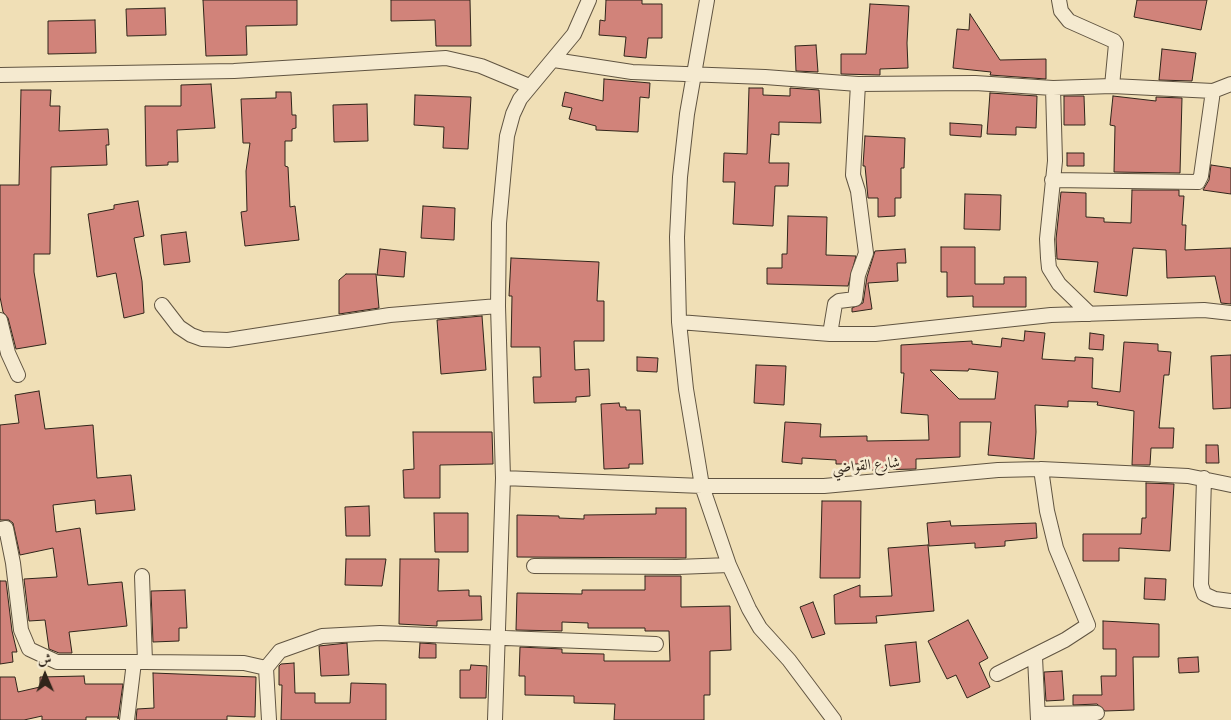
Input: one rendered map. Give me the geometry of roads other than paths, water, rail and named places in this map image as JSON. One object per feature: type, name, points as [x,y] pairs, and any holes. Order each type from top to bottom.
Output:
[{"type":"street","points":[[495,720],[503,478],[498,306],[499,223],[507,136],[513,114],[529,86],[554,60],[582,20],[590,0]]},
{"type":"street","points":[[707,0],[687,114],[680,177],[677,237],[679,322],[686,389],[702,486],[729,565],[748,609],[760,628],[788,660],[834,720]]},
{"type":"street","points":[[1059,0],[1062,11],[1070,21],[1106,37],[1116,44],[1112,86]]},
{"type":"street","points":[[0,75],[234,71],[446,58],[481,66],[529,86]]},
{"type":"street","points":[[554,60],[632,72],[858,84],[975,83],[1052,88],[1112,86],[1213,92],[1231,84]]},
{"type":"street","points":[[830,334],[834,304],[839,301],[855,299],[858,275],[866,253],[858,191],[853,175],[858,84]]},
{"type":"street","points":[[1052,88],[1055,161],[1047,240],[1049,268],[1059,284],[1090,314]]},
{"type":"street","points":[[1052,180],[1198,182],[1201,176],[1213,92]]},
{"type":"street","points":[[162,306],[180,327],[202,339],[211,340],[269,335],[434,310],[498,306]]},
{"type":"street","points":[[679,322],[830,334],[909,331],[1014,318],[1090,314],[1204,310],[1231,313]]},
{"type":"street","points":[[0,320],[8,353],[18,376]]},
{"type":"street","points":[[997,674],[1035,657],[1083,629],[1088,622],[1056,548],[1047,511],[1041,469]]},
{"type":"street","name":"شارع القواضي","points":[[503,478],[702,486],[824,486],[998,470],[1041,469],[1204,478],[1231,485]]},
{"type":"street","points":[[1204,478],[1201,585],[1204,594],[1215,599],[1231,601]]},
{"type":"street","points":[[0,529],[6,528],[13,563],[21,630],[29,649],[57,662],[244,663],[266,668]]},
{"type":"street","points":[[534,566],[676,567],[729,565]]},
{"type":"street","points":[[127,720],[140,662],[142,576]]},
{"type":"street","points":[[269,720],[266,668],[273,658],[288,647],[332,634],[498,637],[656,644]]},
{"type":"street","points":[[1035,657],[1038,717],[1097,713]]}]
